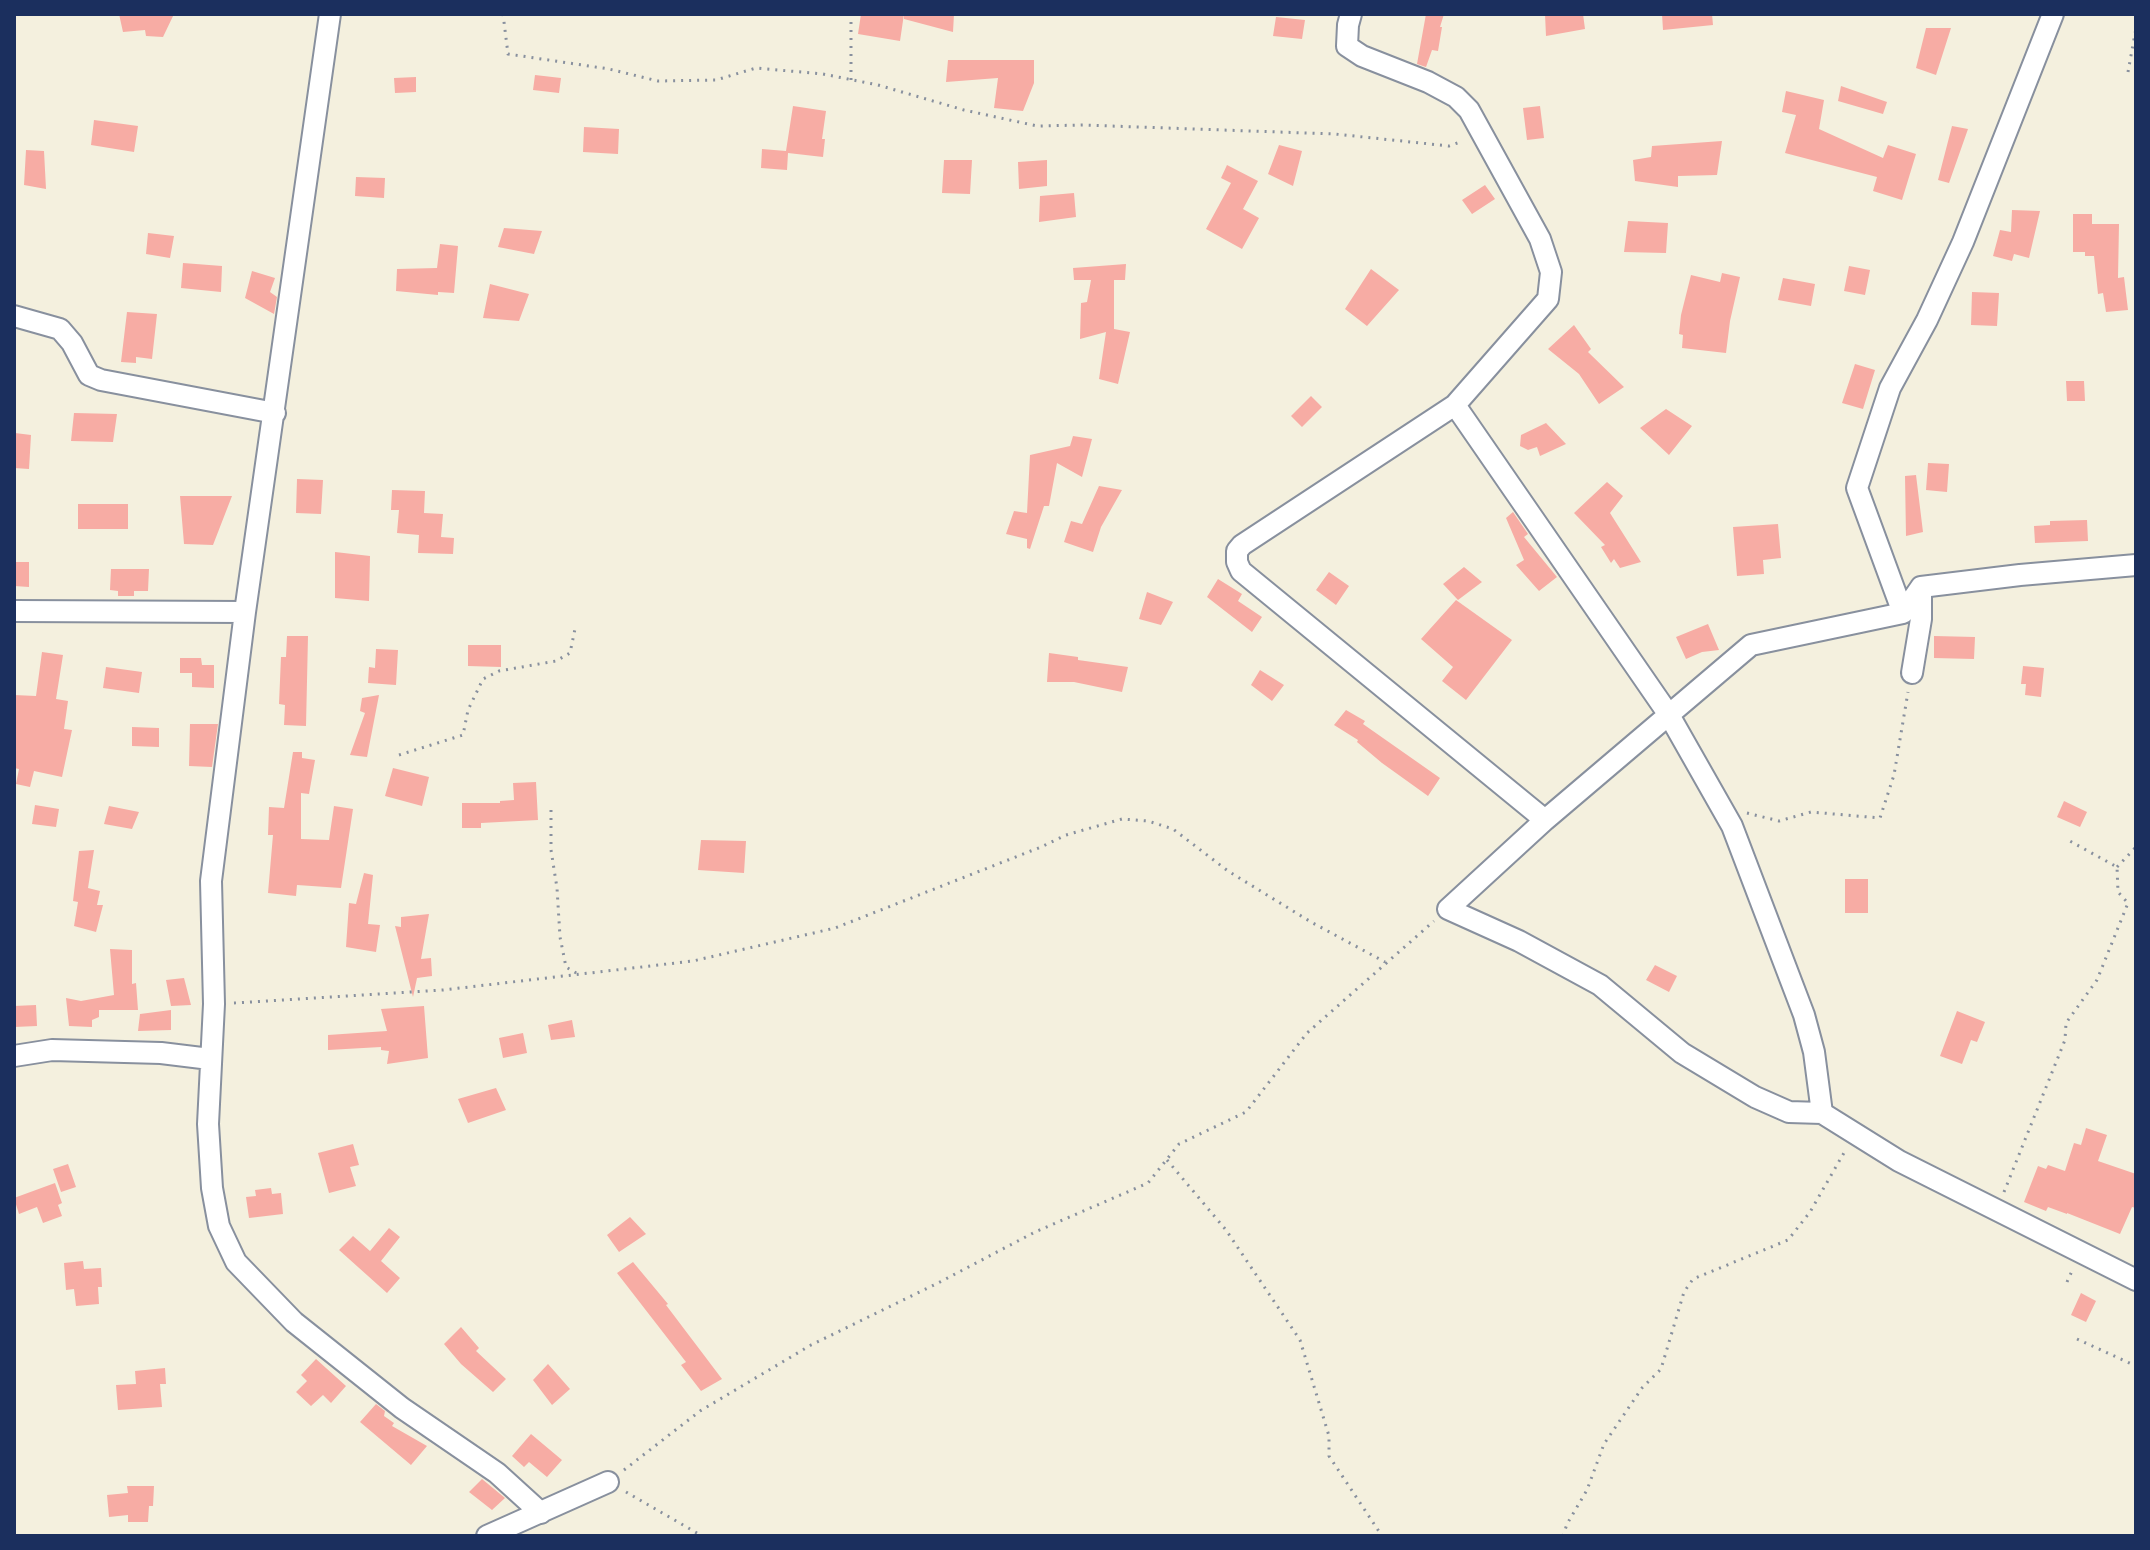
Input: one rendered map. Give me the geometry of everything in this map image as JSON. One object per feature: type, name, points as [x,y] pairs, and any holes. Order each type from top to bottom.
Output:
[{"type":"street","points":[[330,14],[245,612],[211,881],[214,1004],[208,1124],[212,1188],[219,1226],[236,1262],[294,1322],[402,1408],[497,1473],[541,1513]]},
{"type":"street","points":[[1351,14],[1347,46],[1362,56],[1428,82],[1456,97],[1469,110],[1540,239],[1549,261],[1552,284],[1548,299],[1536,315],[1455,405],[1242,545],[1237,551],[1237,562],[1241,571],[1545,820]]},
{"type":"street","points":[[1903,613],[1857,488],[1890,388],[1927,320],[1963,242],[2053,14]]},
{"type":"street","points":[[14,316],[60,329],[72,343],[89,375],[101,380],[275,413]]},
{"type":"street","points":[[1455,405],[1669,715],[1732,826],[1804,1015],[1814,1052],[1822,1113]]},
{"type":"street","points":[[2136,565],[1921,587],[1903,613],[1751,645],[1545,820],[1448,909],[1519,941],[1600,985],[1682,1053],[1755,1097],[1789,1112],[1822,1113],[1899,1161],[2136,1280]]},
{"type":"street","points":[[1912,673],[1921,619],[1921,587]]},
{"type":"street","points":[[14,611],[245,612]]},
{"type":"street","points":[[14,1056],[52,1050],[161,1053],[210,1059]]},
{"type":"street","points":[[487,1536],[608,1482]]},
{"type":"path","points":[[503,14],[508,54],[609,69],[658,81],[716,80],[756,68],[823,74],[1037,126],[1335,134],[1449,146],[1482,134]]},
{"type":"path","points":[[851,14],[851,80]]},
{"type":"path","points":[[2128,72],[2136,28]]},
{"type":"path","points":[[399,755],[463,735],[468,710],[483,679],[499,671],[556,661],[570,653],[575,629]]},
{"type":"path","points":[[1732,826],[1747,813],[1779,821],[1811,812],[1880,818],[1894,775],[1912,673]]},
{"type":"path","points":[[551,810],[551,850],[560,937],[566,967],[578,974]]},
{"type":"path","points":[[214,1004],[443,990],[693,961],[835,928],[1066,835],[1122,819],[1148,821],[1173,829],[1228,871],[1311,922],[1385,962]]},
{"type":"path","points":[[2068,840],[2117,867]]},
{"type":"path","points":[[1995,1210],[2022,1152],[2042,1093],[2065,1040],[2066,1023],[2097,980],[2128,903],[2118,892],[2117,867],[2136,847]]},
{"type":"path","points":[[702,1536],[608,1482],[700,1411],[811,1345],[1035,1232],[1148,1183],[1179,1144],[1246,1112],[1307,1033],[1448,909]]},
{"type":"path","points":[[1563,1536],[1587,1490],[1604,1444],[1642,1388],[1661,1369],[1684,1292],[1693,1279],[1788,1240],[1810,1212],[1856,1134]]},
{"type":"path","points":[[1167,1160],[1226,1230],[1300,1340],[1329,1436],[1329,1456],[1382,1536]]},
{"type":"path","points":[[2077,1339],[2136,1366]]},
{"type":"building","points":[[119,14],[174,14],[163,37],[146,36],[145,30],[123,32]]},
{"type":"building","points":[[861,14],[904,14],[900,41],[858,34]]},
{"type":"building","points":[[904,14],[954,14],[953,32],[904,19]]},
{"type":"building","points":[[1426,14],[1444,14],[1438,51],[1432,50],[1426,67],[1417,64]]},
{"type":"building","points":[[1545,14],[1583,14],[1585,29],[1546,36]]},
{"type":"building","points":[[1662,14],[1712,14],[1713,25],[1663,30]]},
{"type":"building","points":[[1276,17],[1305,20],[1302,39],[1273,36]]},
{"type":"building","points":[[1926,28],[1951,28],[1936,75],[1916,68]]},
{"type":"building","points":[[948,60],[1034,60],[1034,83],[1023,111],[994,108],[998,78],[946,82]]},
{"type":"building","points":[[535,75],[561,78],[559,93],[533,90]]},
{"type":"building","points":[[416,77],[416,92],[395,93],[394,78]]},
{"type":"building","points":[[1841,86],[1887,102],[1883,114],[1838,101]]},
{"type":"building","points":[[1786,91],[1824,100],[1819,129],[1883,158],[1888,145],[1916,154],[1902,200],[1873,191],[1877,177],[1785,153],[1796,115],[1782,112]]},
{"type":"building","points":[[793,106],[826,111],[823,157],[788,153],[787,170],[761,168],[762,149],[786,151]]},
{"type":"building","points":[[1540,106],[1544,138],[1527,140],[1523,108]]},
{"type":"building","points":[[94,120],[138,126],[134,152],[91,145]]},
{"type":"building","points":[[1952,126],[1968,129],[1949,183],[1938,180]]},
{"type":"building","points":[[584,127],[619,129],[618,154],[583,152]]},
{"type":"building","points":[[1722,141],[1717,175],[1678,176],[1678,187],[1635,181],[1633,160],[1651,157],[1652,146]]},
{"type":"building","points":[[1279,145],[1302,151],[1293,186],[1268,174]]},
{"type":"building","points":[[26,150],[44,151],[46,189],[24,185]]},
{"type":"building","points":[[944,160],[972,160],[970,194],[942,193]]},
{"type":"building","points":[[1047,160],[1047,186],[1019,189],[1018,162]]},
{"type":"building","points":[[1227,165],[1258,181],[1243,209],[1259,218],[1242,249],[1206,229],[1231,183],[1221,178]]},
{"type":"building","points":[[356,177],[385,178],[384,198],[355,196]]},
{"type":"building","points":[[1485,185],[1495,199],[1472,214],[1462,200]]},
{"type":"building","points":[[1074,193],[1076,217],[1039,222],[1040,196]]},
{"type":"building","points":[[2012,210],[2040,211],[2029,258],[2014,254],[2012,261],[1993,256],[2000,230],[2011,232]]},
{"type":"building","points":[[2073,214],[2092,214],[2092,224],[2119,224],[2118,278],[2124,277],[2128,310],[2106,312],[2103,293],[2098,294],[2094,256],[2073,252]]},
{"type":"building","points":[[1628,221],[1668,223],[1666,253],[1624,252]]},
{"type":"building","points":[[504,228],[542,231],[534,254],[498,247]]},
{"type":"building","points":[[148,233],[174,236],[170,258],[146,254]]},
{"type":"building","points":[[440,244],[458,246],[454,293],[438,292],[438,295],[396,291],[397,269],[437,268]]},
{"type":"building","points":[[183,263],[222,266],[221,292],[181,288]]},
{"type":"building","points":[[1126,264],[1125,280],[1114,280],[1114,329],[1130,332],[1118,384],[1099,379],[1106,332],[1080,339],[1081,303],[1087,302],[1091,280],[1074,280],[1073,268]]},
{"type":"building","points":[[1849,266],[1870,270],[1865,295],[1844,291]]},
{"type":"building","points":[[1371,269],[1399,290],[1367,326],[1345,309]]},
{"type":"building","points":[[252,271],[275,278],[270,292],[277,297],[274,314],[245,298]]},
{"type":"building","points":[[1722,273],[1740,277],[1726,353],[1682,348],[1683,335],[1679,334],[1681,315],[1691,275],[1720,282]]},
{"type":"building","points":[[1783,278],[1815,284],[1811,306],[1778,300]]},
{"type":"building","points":[[490,284],[529,294],[519,321],[483,318]]},
{"type":"building","points":[[1972,292],[1999,293],[1997,326],[1971,325]]},
{"type":"building","points":[[127,312],[157,314],[152,359],[136,357],[136,363],[121,362]]},
{"type":"building","points":[[1574,325],[1591,349],[1588,352],[1624,387],[1599,404],[1579,374],[1548,349]]},
{"type":"building","points":[[1855,364],[1875,370],[1863,409],[1842,403]]},
{"type":"building","points":[[2066,381],[2084,381],[2085,401],[2067,401]]},
{"type":"building","points":[[1311,396],[1322,407],[1302,427],[1291,416]]},
{"type":"building","points":[[1666,409],[1692,426],[1669,455],[1640,428]]},
{"type":"building","points":[[74,413],[117,414],[113,442],[71,441]]},
{"type":"building","points":[[1546,423],[1566,444],[1540,456],[1537,447],[1528,450],[1520,446],[1521,435]]},
{"type":"building","points":[[15,433],[31,435],[29,469],[14,468]]},
{"type":"building","points":[[1073,436],[1092,439],[1082,477],[1057,463],[1049,506],[1044,506],[1030,549],[1027,548],[1027,539],[1006,534],[1014,511],[1027,513],[1030,455],[1070,446]]},
{"type":"building","points":[[1928,463],[1949,464],[1947,492],[1926,490]]},
{"type":"building","points":[[1916,475],[1923,532],[1906,536],[1905,476]]},
{"type":"building","points":[[297,479],[323,480],[321,514],[296,513]]},
{"type":"building","points":[[1607,482],[1623,496],[1610,513],[1641,562],[1620,568],[1614,559],[1611,563],[1601,547],[1605,545],[1574,513]]},
{"type":"building","points":[[1099,486],[1122,490],[1101,527],[1093,552],[1064,542],[1071,521],[1082,524]]},
{"type":"building","points":[[392,490],[425,491],[424,513],[443,514],[441,537],[454,538],[453,554],[418,553],[419,535],[397,533],[399,510],[391,510]]},
{"type":"building","points":[[180,496],[232,496],[213,545],[184,544]]},
{"type":"building","points":[[78,504],[128,504],[128,529],[78,529]]},
{"type":"building","points":[[1513,512],[1528,534],[1524,537],[1557,577],[1539,591],[1516,565],[1524,560],[1506,518]]},
{"type":"building","points":[[2087,520],[2088,541],[2035,543],[2034,526],[2050,525],[2050,521]]},
{"type":"building","points":[[1778,524],[1781,558],[1763,560],[1764,574],[1737,576],[1733,527]]},
{"type":"building","points":[[335,552],[370,556],[369,601],[335,598]]},
{"type":"building","points":[[14,562],[29,562],[29,587],[14,586]]},
{"type":"building","points":[[1464,567],[1482,582],[1458,600],[1443,584]]},
{"type":"building","points":[[111,569],[149,569],[148,591],[134,591],[134,596],[118,596],[118,591],[110,590]]},
{"type":"building","points":[[1329,572],[1349,586],[1336,605],[1316,590]]},
{"type":"building","points":[[1218,579],[1242,594],[1238,601],[1262,617],[1252,632],[1207,597]]},
{"type":"building","points":[[1147,592],[1173,602],[1161,625],[1139,619]]},
{"type":"building","points":[[1456,600],[1512,640],[1466,700],[1442,681],[1453,667],[1421,639]]},
{"type":"building","points":[[1708,624],[1719,650],[1702,652],[1686,659],[1676,637]]},
{"type":"building","points":[[287,636],[308,636],[306,726],[284,725],[285,705],[279,704],[281,657],[286,657]]},
{"type":"building","points":[[1934,636],[1975,637],[1974,659],[1934,658]]},
{"type":"building","points":[[468,645],[501,645],[501,667],[468,666]]},
{"type":"building","points":[[376,649],[398,650],[396,685],[368,683],[369,667],[375,668]]},
{"type":"building","points":[[42,652],[63,655],[56,699],[68,701],[64,729],[72,730],[62,777],[34,771],[30,787],[16,784],[19,769],[14,768],[14,695],[36,696]]},
{"type":"building","points":[[1049,653],[1128,667],[1122,692],[1074,682],[1047,682]]},
{"type":"building","points":[[180,658],[201,658],[202,665],[214,665],[214,688],[192,687],[192,673],[180,673]]},
{"type":"building","points":[[2023,666],[2044,668],[2041,697],[2025,695],[2026,684],[2021,684]]},
{"type":"building","points":[[106,667],[142,672],[139,693],[103,688]]},
{"type":"building","points":[[1260,670],[1284,685],[1272,701],[1251,685]]},
{"type":"building","points":[[379,695],[367,757],[350,755],[365,713],[360,711],[362,698]]},
{"type":"building","points":[[1346,710],[1440,778],[1428,796],[1382,763],[1358,740],[1334,725]]},
{"type":"building","points":[[190,724],[218,724],[212,767],[189,766]]},
{"type":"building","points":[[132,727],[159,728],[159,747],[132,746]]},
{"type":"building","points":[[293,752],[302,752],[302,758],[315,760],[309,794],[301,793],[301,839],[329,840],[334,806],[353,809],[341,888],[297,885],[296,896],[268,893],[273,835],[268,835],[269,807],[284,808]]},
{"type":"building","points":[[393,768],[429,777],[422,806],[385,796]]},
{"type":"building","points":[[536,782],[538,820],[481,823],[481,828],[462,828],[462,803],[514,800],[513,783]]},
{"type":"building","points":[[2064,801],[2087,812],[2080,827],[2057,817]]},
{"type":"building","points":[[35,805],[59,809],[56,827],[32,824]]},
{"type":"building","points":[[109,806],[139,812],[132,829],[104,824]]},
{"type":"building","points":[[701,840],[746,841],[744,873],[698,870]]},
{"type":"building","points":[[94,850],[88,888],[100,891],[97,905],[103,905],[96,932],[74,926],[78,902],[73,901],[79,851]]},
{"type":"building","points":[[364,873],[373,875],[368,924],[380,925],[376,952],[346,947],[349,903],[356,904]]},
{"type":"building","points":[[1845,879],[1868,879],[1868,913],[1845,913]]},
{"type":"building","points":[[429,914],[421,959],[431,958],[432,976],[417,978],[413,997],[395,926],[401,927],[401,917]]},
{"type":"building","points":[[110,949],[132,950],[132,984],[136,983],[138,1010],[99,1010],[99,1017],[92,1020],[92,1027],[69,1026],[66,998],[81,1001],[114,995]]},
{"type":"building","points":[[1655,965],[1677,976],[1669,992],[1646,980]]},
{"type":"building","points":[[184,978],[191,1005],[171,1006],[166,980]]},
{"type":"building","points":[[36,1005],[37,1026],[14,1027],[14,1006]]},
{"type":"building","points":[[424,1006],[428,1058],[387,1064],[389,1051],[381,1050],[381,1047],[328,1050],[328,1035],[387,1031],[381,1009]]},
{"type":"building","points":[[171,1010],[171,1030],[138,1031],[140,1014]]},
{"type":"building","points":[[1957,1011],[1985,1022],[1977,1042],[1971,1040],[1962,1064],[1940,1056]]},
{"type":"building","points":[[572,1020],[575,1037],[551,1040],[548,1025]]},
{"type":"building","points":[[523,1033],[527,1053],[503,1058],[499,1038]]},
{"type":"building","points":[[496,1088],[506,1110],[468,1123],[458,1099]]},
{"type":"building","points":[[2086,1128],[2107,1135],[2098,1161],[2136,1174],[2136,1208],[2132,1207],[2120,1234],[2067,1213],[2048,1207],[2046,1211],[2024,1202],[2038,1166],[2046,1169],[2048,1165],[2065,1171],[2074,1143],[2081,1145]]},
{"type":"building","points":[[353,1144],[359,1165],[350,1167],[356,1186],[329,1193],[318,1153]]},
{"type":"building","points":[[68,1164],[76,1187],[61,1192],[53,1169]]},
{"type":"building","points":[[55,1183],[62,1203],[58,1205],[62,1216],[43,1223],[37,1207],[19,1214],[14,1198]]},
{"type":"building","points":[[271,1188],[272,1194],[281,1193],[283,1214],[249,1218],[246,1197],[256,1196],[255,1190]]},
{"type":"building","points":[[630,1217],[646,1234],[619,1252],[607,1235]]},
{"type":"building","points":[[389,1228],[400,1237],[381,1261],[400,1278],[387,1293],[339,1250],[353,1236],[370,1251]]},
{"type":"building","points":[[83,1261],[84,1269],[101,1268],[99,1304],[76,1306],[74,1289],[66,1290],[64,1263]]},
{"type":"building","points":[[633,1262],[668,1304],[722,1379],[701,1391],[681,1365],[686,1362],[617,1273]]},
{"type":"building","points":[[2081,1293],[2096,1301],[2086,1322],[2071,1315]]},
{"type":"building","points":[[461,1327],[479,1348],[476,1351],[506,1379],[493,1392],[444,1344]]},
{"type":"building","points":[[316,1359],[346,1386],[331,1403],[323,1395],[311,1406],[296,1392],[307,1381],[301,1375]]},
{"type":"building","points":[[548,1364],[570,1389],[552,1405],[533,1380]]},
{"type":"building","points":[[165,1368],[166,1384],[160,1384],[162,1407],[118,1410],[116,1385],[136,1384],[135,1371]]},
{"type":"building","points":[[376,1404],[385,1411],[384,1416],[394,1423],[392,1426],[427,1446],[411,1465],[360,1422]]},
{"type":"building","points":[[531,1434],[562,1460],[547,1477],[529,1462],[524,1467],[512,1456]]},
{"type":"building","points":[[482,1479],[505,1498],[492,1510],[469,1492]]},
{"type":"building","points":[[127,1486],[154,1486],[148,1522],[128,1522],[128,1515],[109,1517],[107,1495],[128,1493]]}]
